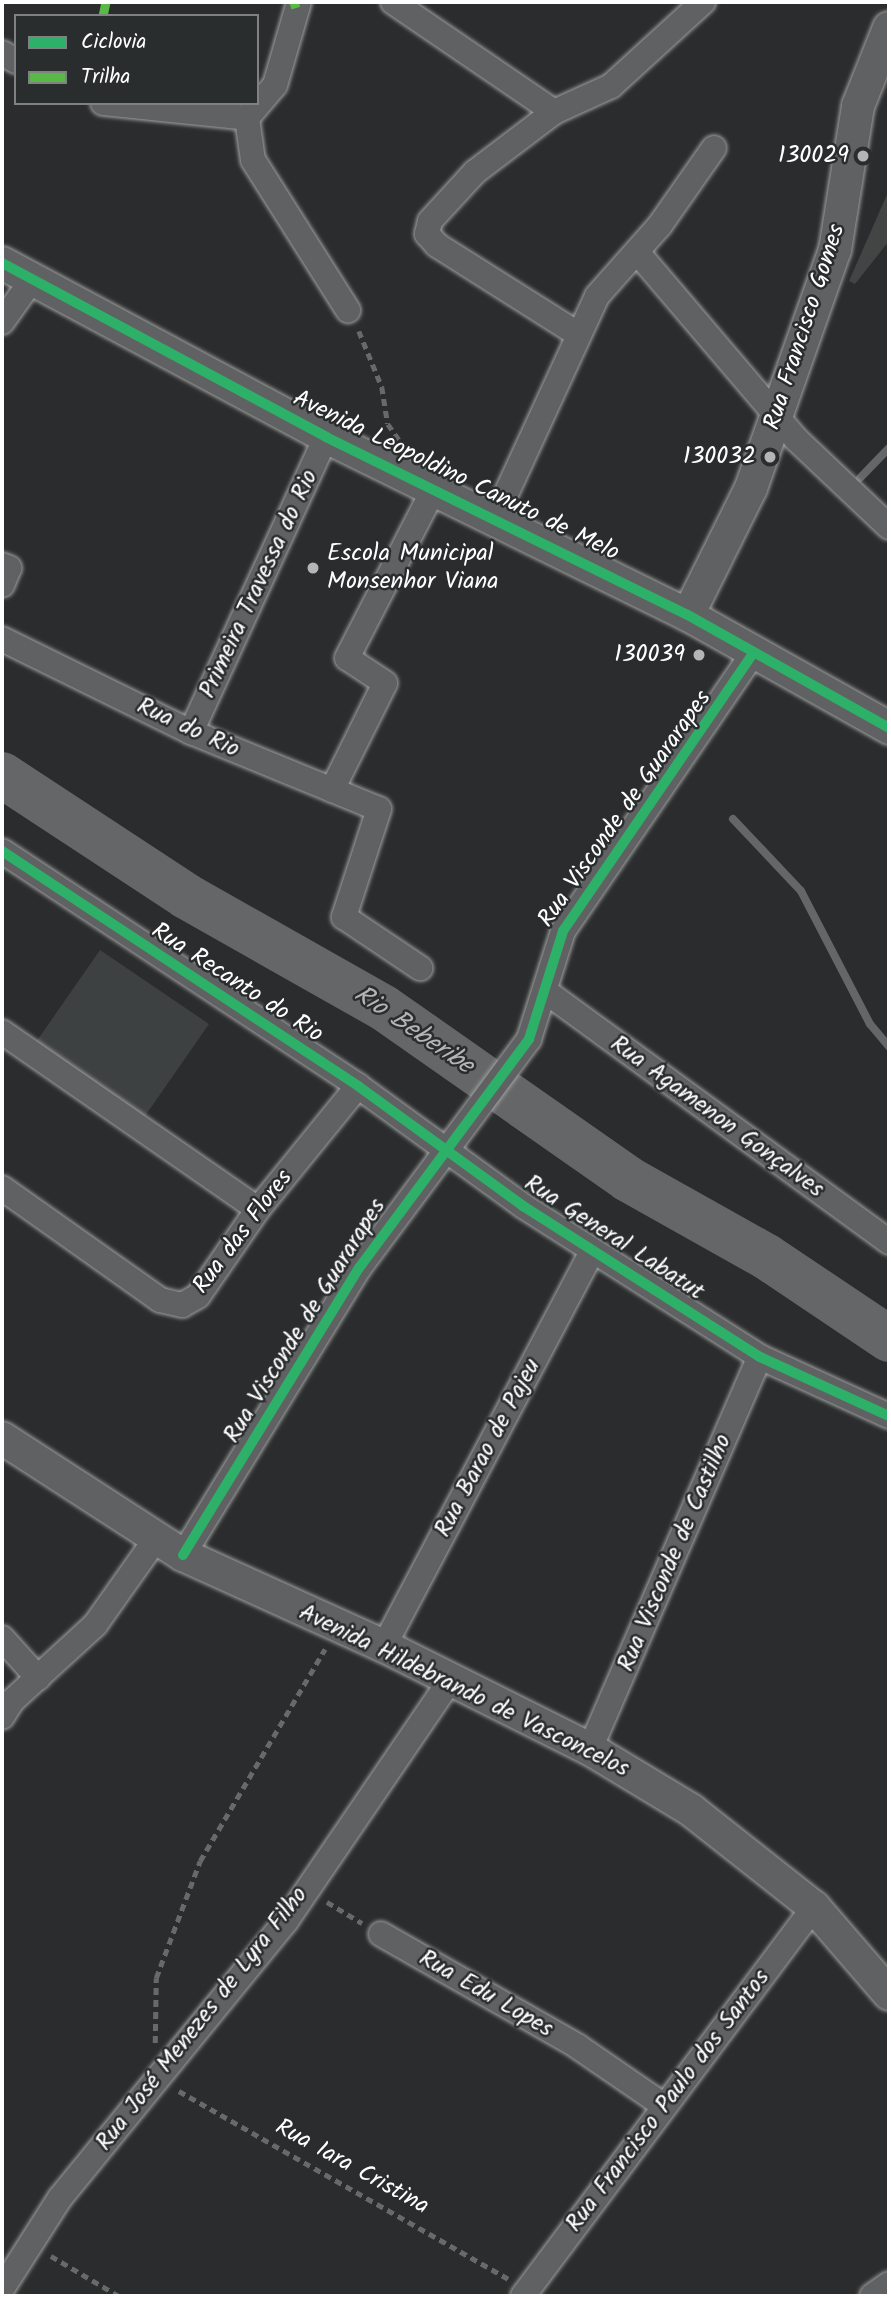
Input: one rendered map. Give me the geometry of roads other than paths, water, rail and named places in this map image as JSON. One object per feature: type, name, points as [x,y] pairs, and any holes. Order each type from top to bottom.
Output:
[{"type":"street","points":[[259,104],[275,85],[299,2]]},
{"type":"street","points":[[393,2],[554,112]]},
{"type":"street","points":[[576,333],[493,283],[427,234],[444,202],[475,172],[554,112],[611,86],[703,2]]},
{"type":"street","name":"Rua Francisco Gomes","points":[[688,615],[751,488],[835,250],[858,106],[889,28]]},
{"type":"street","points":[[122,105],[247,118]]},
{"type":"street","points":[[258,105],[247,118],[253,160],[266,187],[299,228],[348,310]]},
{"type":"street","points":[[495,518],[525,461],[576,333],[597,296],[637,252],[714,148]]},
{"type":"street","points":[[637,252],[776,415],[889,527]]},
{"type":"street","name":"Avenida Leopoldino Canuto de Melo","points":[[2,263],[326,437],[429,483],[688,615],[753,654],[889,728]]},
{"type":"street","points":[[2,322],[32,280]]},
{"type":"street","name":"Primeira Travessa do Rio","points":[[191,732],[326,437]]},
{"type":"street","points":[[332,790],[384,682],[347,659],[429,483]]},
{"type":"street","points":[[2,565],[9,568],[2,585]]},
{"type":"street","name":"Rua do Rio","points":[[2,639],[191,732],[379,809],[344,917],[420,968]]},
{"type":"street","name":"Rua Visconde de Guararapes","points":[[183,1555],[359,1268],[529,1039],[545,991],[556,944],[583,900],[753,654]]},
{"type":"street","name":"Rua Recanto do Rio","points":[[2,851],[358,1086],[448,1151]]},
{"type":"street","name":"Rua Agamenon Gonçalves","points":[[545,991],[889,1242]]},
{"type":"street","points":[[2,1032],[258,1209]]},
{"type":"street","name":"Rua das Flores","points":[[2,1188],[160,1300],[182,1305],[198,1296],[258,1209],[358,1086]]},
{"type":"street","name":"Rua General Labatut","points":[[448,1151],[593,1251],[760,1357],[850,1394],[889,1416]]},
{"type":"street","name":"Rua Barao de Pajeu","points":[[384,1646],[593,1251]]},
{"type":"street","name":"Rua Visconde de Castilho","points":[[590,1749],[760,1357]]},
{"type":"street","name":"Avenida Hildebrando de Vasconcelos","points":[[2,1438],[183,1555],[451,1679],[590,1749],[691,1810],[814,1907],[889,1994]]},
{"type":"street","points":[[2,1717],[38,1678],[96,1625],[156,1539]]},
{"type":"street","points":[[2,1638],[38,1678]]},
{"type":"street","name":"Rua José Menezes de Lyra Filho","points":[[2,2289],[29,2243],[157,2078],[286,1921],[451,1679]]},
{"type":"street","name":"Rua Francisco Paulo dos Santos","points":[[525,2293],[663,2105],[814,1907]]},
{"type":"street","name":"Rua Edu Lopes","points":[[381,1934],[577,2046],[663,2105]]},
{"type":"street","points":[[872,2296],[889,2284]]},
{"type":"waterway","points":[[860,478],[889,448]]},
{"type":"waterway","name":"Rio Beberibe","points":[[2,775],[186,896],[384,1008],[628,1179],[767,1257],[889,1339]]},
{"type":"waterway","points":[[2,788],[6,778]]},
{"type":"waterway","points":[[733,819],[801,891],[870,1024],[889,1047]]},
{"type":"place","name":"130029","points":[[863,156]]},
{"type":"place","name":"130032","points":[[770,457]]},
{"type":"place","name":"Escola Municipal Monsenhor Viana","points":[[313,568]]},
{"type":"place","name":"130039","points":[[699,655]]}]
